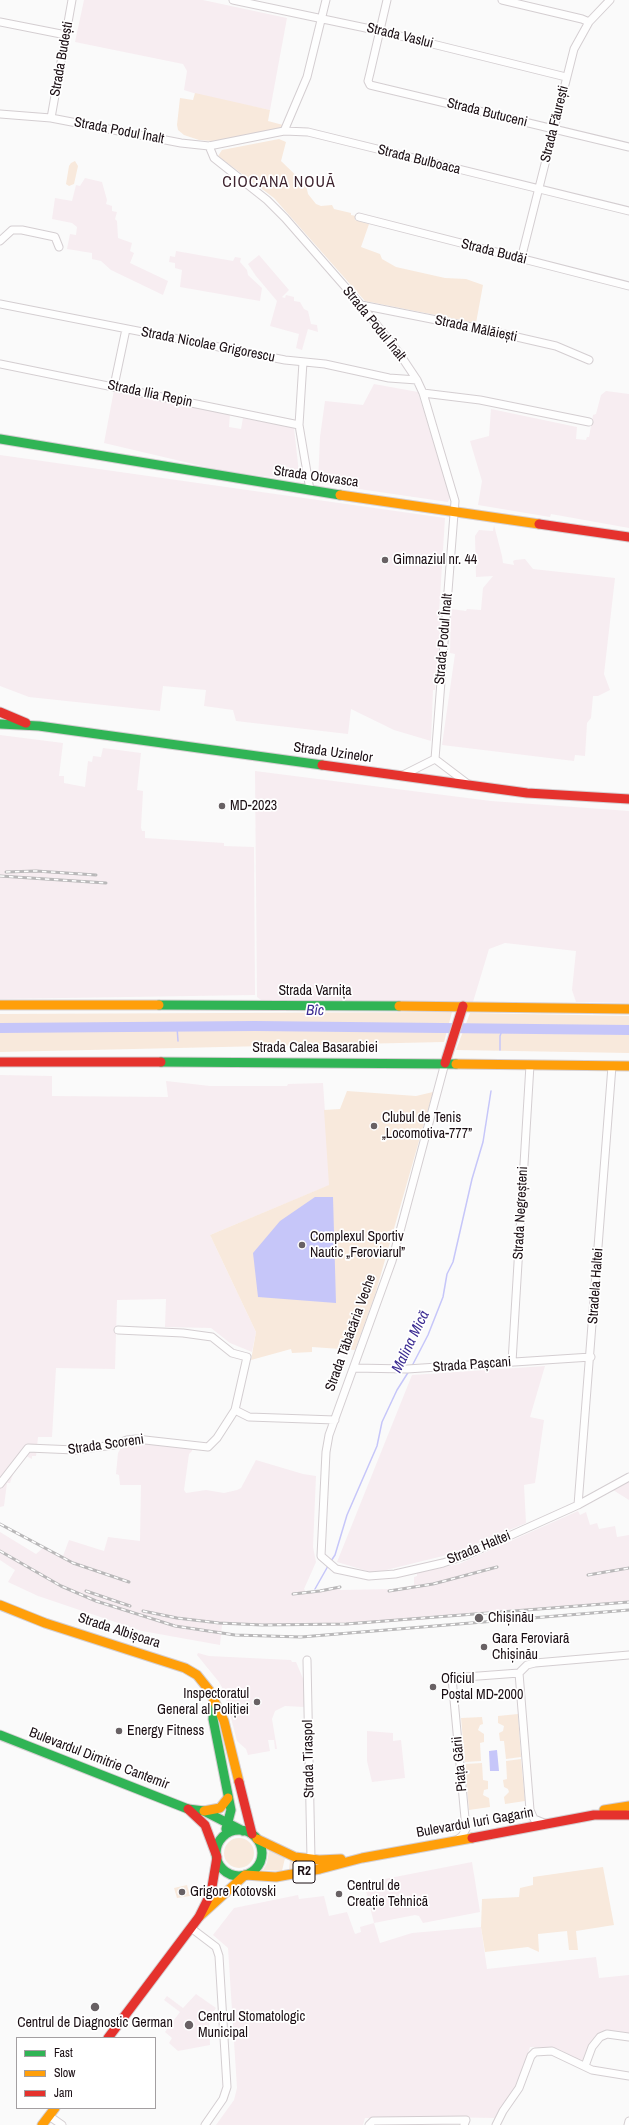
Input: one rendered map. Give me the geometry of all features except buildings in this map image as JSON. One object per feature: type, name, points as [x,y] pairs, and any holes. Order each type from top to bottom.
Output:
[{"type":"main road","name":"Strada Otovasca","points":[[0,439],[205,475],[629,537]]},
{"type":"main road","name":"Strada Uzinelor","points":[[0,712],[34,726]]},
{"type":"main road","name":"Strada Uzinelor","points":[[0,724],[34,726],[527,793],[629,800]]},
{"type":"main road","name":"Strada Varnița","points":[[0,1005],[629,1009]]},
{"type":"main road","name":"Strada Tăbăcăria Veche","points":[[446,1064],[462,1008]]},
{"type":"main road","name":"Strada Calea Basarabiei","points":[[0,1062],[629,1066]]},
{"type":"main road","name":"Strada Albișoara","points":[[0,1605],[46,1623],[185,1668],[197,1675],[204,1684],[224,1721],[254,1837]]},
{"type":"main road","name":"Strada Albișoara","points":[[214,1704],[213,1719],[231,1810],[224,1837]]},
{"type":"main road","name":"Bulevardul Dimitrie Cantemir","points":[[0,1735],[188,1809],[204,1811],[243,1831]]},
{"type":"main road","points":[[204,1811],[220,1808],[228,1798]]},
{"type":"main road","name":"Bulevardul Iuri Gagarin","points":[[594,1815],[605,1810],[629,1806]]},
{"type":"main road","name":"Bulevardul Dimitrie Cantemir","points":[[188,1809],[204,1825],[217,1858]]},
{"type":"main road","name":"Bulevardul Iuri Gagarin","points":[[245,1875],[276,1877],[320,1869],[362,1858],[594,1815],[629,1816]]},
{"type":"main road","points":[[109,2037],[199,1918],[245,1875],[255,1870],[261,1858],[262,1850],[254,1837],[243,1831],[231,1832],[224,1837],[217,1848],[217,1858],[212,1888],[199,1918]]},
{"type":"main road","name":"Bulevardul Iuri Gagarin","points":[[254,1837],[289,1855],[311,1859],[362,1858]]},
{"type":"main road","points":[[217,1858],[220,1866],[227,1872],[235,1875],[245,1875]]},
{"type":"main road","points":[[42,2125],[54,2109]]},
{"type":"street","name":"Strada Budești","points":[[51,118],[72,0]]},
{"type":"street","name":"Strada Vaslui","points":[[233,0],[380,31],[566,77]]},
{"type":"street","points":[[284,131],[308,78],[326,0]]},
{"type":"street","points":[[380,31],[387,0]]},
{"type":"street","points":[[502,0],[589,22]]},
{"type":"street","name":"Strada Făurești","points":[[521,259],[566,77],[578,40],[589,22],[610,0]]},
{"type":"street","points":[[0,22],[66,35]]},
{"type":"street","name":"Strada Butuceni","points":[[380,31],[369,83],[373,86],[629,147]]},
{"type":"street","name":"Strada Podul Înalt","points":[[0,114],[51,118],[181,143],[209,146],[214,158],[267,200],[281,214],[361,305],[386,336],[417,380],[423,393],[455,501],[435,759]]},
{"type":"street","name":"Strada Bulboaca","points":[[209,146],[284,131],[308,132],[538,190],[629,211]]},
{"type":"street","name":"Strada Budăi","points":[[359,217],[629,286]]},
{"type":"street","points":[[0,241],[12,230],[22,230],[55,237],[58,247]]},
{"type":"street","name":"Strada Nicolae Grigorescu","points":[[0,304],[285,360],[325,364],[389,378],[417,380]]},
{"type":"street","name":"Strada Mălăiești","points":[[361,305],[482,328],[556,346],[589,360]]},
{"type":"street","points":[[114,386],[126,329]]},
{"type":"street","points":[[302,362],[299,425],[310,490]]},
{"type":"street","name":"Strada Ilia Repin","points":[[0,364],[114,386],[299,425]]},
{"type":"street","points":[[423,393],[480,400],[589,422]]},
{"type":"street","points":[[400,776],[435,759],[471,786]]},
{"type":"street","name":"Strada Tăbăcăria Veche","points":[[324,1559],[320,1551],[326,1452],[334,1420],[392,1261],[446,1064]]},
{"type":"street","name":"Strada Negreșteni","points":[[512,1362],[530,1065]]},
{"type":"street","name":"Stradela Haltei","points":[[578,1505],[591,1357],[612,1066]]},
{"type":"street","points":[[118,1330],[183,1333],[212,1337],[232,1353],[247,1357],[235,1410],[249,1417],[334,1420]]},
{"type":"street","name":"Strada Pașcani","points":[[354,1368],[410,1369],[591,1357]]},
{"type":"street","name":"Strada Scoreni","points":[[0,1484],[28,1448],[75,1450],[114,1445],[127,1440],[136,1439],[208,1447],[217,1438],[235,1410]]},
{"type":"street","name":"Strada Haltei","points":[[324,1559],[331,1566],[339,1570],[373,1576],[431,1566],[459,1558],[578,1505],[629,1477]]},
{"type":"street","points":[[550,1823],[537,1821],[534,1819],[530,1810],[519,1673],[532,1663],[629,1655]]},
{"type":"street","name":"Strada Tiraspol","points":[[307,1660],[311,1859]]},
{"type":"street","name":"Piața Gării","points":[[451,1841],[462,1836],[466,1829],[452,1678],[519,1673]]},
{"type":"street","points":[[191,1928],[216,1946],[219,1956],[227,2087],[223,2099],[205,2125]]},
{"type":"street","points":[[585,2066],[592,2047],[600,2037],[607,2034],[629,2037]]},
{"type":"street","points":[[496,2125],[503,2111],[519,2088],[533,2053],[539,2051],[552,2052],[598,2072],[629,2076]]},
{"type":"street","points":[[49,2116],[62,2125]]},
{"type":"street","points":[[369,2125],[373,2121],[465,2122]]},
{"type":"street","points":[[628,2125],[629,2121]]},
{"type":"shaded area","points":[[84,0],[203,0],[287,18],[270,110],[206,97],[184,90],[187,71],[183,64],[75,42]]},
{"type":"shaded area","points":[[195,93],[270,110],[268,121],[283,125],[280,129],[270,132],[212,141],[199,140],[184,135],[178,130],[177,125],[180,98],[193,100]]},
{"type":"shaded area","points":[[279,139],[286,142],[281,161],[306,185],[308,194],[316,204],[321,206],[332,205],[334,209],[351,213],[351,215],[356,216],[355,220],[369,224],[361,247],[380,254],[382,259],[396,267],[445,278],[466,279],[483,285],[476,323],[365,301],[274,198],[218,156],[222,150]]},
{"type":"shaded area","points":[[75,161],[78,166],[74,184],[69,186],[66,184],[69,166]]},
{"type":"shaded area","points":[[85,178],[102,182],[107,200],[106,204],[112,206],[112,211],[117,212],[115,219],[117,221],[118,238],[132,243],[130,251],[134,253],[130,263],[168,281],[163,295],[111,270],[101,261],[92,259],[92,253],[67,249],[70,234],[76,235],[77,227],[72,223],[52,219],[55,198],[72,201],[76,185],[80,186]]},
{"type":"shaded area","points":[[176,251],[233,261],[235,257],[241,258],[240,262],[247,270],[248,275],[262,288],[260,301],[180,287],[182,270],[175,268],[175,263],[169,262],[170,256],[175,257]]},
{"type":"shaded area","points":[[259,255],[289,290],[282,297],[285,298],[286,295],[294,297],[294,301],[300,302],[304,309],[308,311],[311,324],[317,325],[318,332],[308,329],[302,350],[296,348],[299,334],[270,326],[277,301],[248,264]]},
{"type":"shaded area","points":[[374,384],[418,392],[450,497],[448,502],[318,483],[320,437],[325,401],[363,405]]},
{"type":"shaded area","points":[[114,390],[230,414],[229,427],[241,429],[243,418],[294,428],[299,473],[279,478],[223,471],[104,443]]},
{"type":"shaded area","points":[[606,391],[629,394],[629,528],[551,514],[550,517],[478,505],[482,481],[470,441],[489,436],[491,409],[577,427],[576,439],[586,440],[587,437],[589,437],[593,415],[596,414],[601,395]]},
{"type":"shaded area","points":[[0,455],[445,518],[439,613],[443,614],[435,690],[433,690],[431,741],[394,730],[351,709],[348,734],[236,721],[233,710],[204,706],[206,690],[163,686],[160,711],[29,697],[0,686]]},
{"type":"shaded area","points":[[494,525],[503,563],[514,565],[513,561],[525,559],[533,569],[615,578],[604,674],[610,690],[598,696],[593,696],[591,718],[587,723],[585,756],[575,755],[574,761],[442,745],[455,654],[450,653],[451,609],[466,611],[467,609],[481,610],[483,588],[493,576],[476,577],[475,536],[479,530],[493,531]]},
{"type":"shaded area","points":[[0,735],[63,743],[59,776],[64,776],[64,783],[85,787],[88,761],[92,762],[93,756],[101,757],[103,748],[141,753],[137,790],[143,791],[141,828],[142,831],[145,831],[145,838],[224,843],[224,846],[254,847],[255,995],[0,999]]},
{"type":"shaded area","points":[[255,771],[491,801],[629,811],[629,1003],[576,1002],[572,990],[576,951],[505,943],[489,949],[473,1002],[264,1002],[257,997]]},
{"type":"shaded area","points":[[452,1012],[444,1042],[0,1052],[0,1014]]},
{"type":"shaded area","points":[[470,1013],[629,1016],[629,1053],[456,1050]]},
{"type":"shaded area","points":[[0,1075],[52,1076],[52,1096],[168,1097],[166,1081],[210,1086],[287,1086],[288,1084],[323,1083],[330,1185],[210,1235],[256,1332],[252,1352],[230,1343],[211,1328],[165,1327],[166,1299],[117,1300],[115,1369],[56,1368],[52,1437],[38,1437],[36,1456],[32,1456],[32,1459],[26,1456],[13,1474],[10,1483],[7,1483],[4,1506],[0,1507]]},
{"type":"shaded area","name":"Complexul Sportiv Nautic „Feroviarul”","points":[[347,1091],[416,1096],[433,1092],[375,1295],[355,1350],[312,1347],[312,1352],[292,1353],[291,1349],[251,1360],[256,1332],[210,1235],[329,1185],[324,1110],[340,1109]]},
{"type":"shaded area","points":[[545,1366],[530,1417],[544,1420],[535,1483],[524,1485],[526,1523],[455,1553],[374,1573],[337,1562],[412,1375]]},
{"type":"shaded area","points":[[147,1442],[192,1447],[192,1451],[189,1454],[184,1490],[186,1493],[206,1490],[224,1493],[237,1490],[241,1488],[256,1460],[303,1474],[316,1476],[313,1547],[316,1562],[304,1589],[306,1592],[339,1586],[340,1590],[392,1589],[414,1585],[414,1577],[417,1576],[417,1573],[459,1564],[578,1511],[580,1515],[586,1512],[590,1525],[597,1523],[599,1529],[615,1526],[617,1537],[629,1535],[629,1603],[342,1626],[222,1625],[220,1645],[142,1631],[38,1596],[8,1582],[15,1570],[0,1560],[0,1532],[36,1554],[44,1547],[63,1556],[69,1540],[104,1551],[108,1537],[140,1541],[141,1485],[120,1485],[119,1475],[116,1474],[118,1453],[122,1446],[126,1444]]},
{"type":"shaded area","points":[[629,1480],[629,1500],[613,1490]]},
{"type":"shaded area","name":"Inspectoratul General al Poliției","points":[[198,1653],[209,1656],[291,1660],[292,1662],[296,1662],[304,1681],[304,1707],[285,1706],[275,1711],[272,1719],[277,1749],[275,1749],[274,1740],[268,1740],[270,1751],[248,1755],[246,1749],[237,1741],[224,1691],[219,1682],[197,1655]]},
{"type":"shaded area","points":[[518,1714],[521,1757],[506,1759],[504,1741],[500,1741],[499,1733],[503,1731],[504,1726],[498,1723],[498,1716]]},
{"type":"shaded area","points":[[482,1717],[483,1724],[480,1725],[478,1730],[484,1734],[484,1742],[480,1743],[481,1761],[465,1762],[461,1718]]},
{"type":"shaded area","points":[[367,1731],[393,1733],[393,1741],[401,1740],[405,1778],[372,1782],[367,1761]]},
{"type":"shaded area","points":[[521,1759],[525,1801],[505,1804],[504,1797],[509,1792],[508,1789],[504,1787],[503,1780],[507,1779],[506,1761]]},
{"type":"shaded area","points":[[482,1763],[483,1780],[488,1781],[488,1789],[484,1790],[483,1795],[489,1798],[490,1807],[469,1810],[465,1764]]},
{"type":"shaded area","points":[[239,1838],[250,1842],[254,1853],[250,1864],[239,1868],[228,1864],[224,1853],[228,1842]]},
{"type":"shaded area","points":[[269,1850],[285,1858],[282,1871],[263,1870],[267,1863]]},
{"type":"shaded area","points":[[290,1860],[315,1864],[316,1865],[289,1870]]},
{"type":"shaded area","points":[[472,1862],[480,1912],[423,1923],[419,1916],[415,1915],[374,1923],[364,1883]]},
{"type":"shaded area","points":[[603,1867],[614,1925],[576,1931],[578,1950],[569,1950],[567,1931],[538,1934],[539,1952],[528,1947],[485,1952],[481,1927],[482,1899],[519,1897],[520,1888],[533,1885],[533,1877]]},
{"type":"shaded area","points":[[187,1885],[190,1896],[177,1898],[174,1888]]},
{"type":"shaded area","points":[[298,1895],[299,1899],[324,1896],[329,1916],[347,1912],[355,1934],[361,1932],[360,1927],[374,1923],[380,1943],[412,1933],[481,1927],[487,1969],[596,1957],[599,1978],[629,1975],[629,2035],[601,2033],[585,2063],[556,2048],[530,2047],[518,2083],[495,2118],[365,2118],[363,2125],[216,2125],[234,2100],[237,2088],[228,1948],[213,1935],[234,1908]]},
{"type":"shaded area","name":"Centrul Stomatologic Municipal","points":[[196,1994],[216,2008],[209,2019],[210,2045],[178,2051],[169,2043],[172,2038],[165,2032],[180,2012],[164,2000],[167,1996],[183,2008]]},
{"type":"water","points":[[315,1197],[333,1197],[336,1303],[258,1297],[253,1253],[280,1221]]},
{"type":"water","points":[[497,1750],[499,1771],[490,1771],[489,1751]]},
{"type":"waterway","name":"Bîc","points":[[0,1028],[255,1026],[629,1030]]},
{"type":"waterway","points":[[177,1027],[178,1041]]},
{"type":"waterway","name":"Malina Mică","points":[[500,1050],[500,1036],[503,1028]]},
{"type":"waterway","name":"Malina Mică","points":[[412,1366],[428,1335],[443,1297],[447,1274],[453,1262],[472,1179],[483,1142],[491,1091]]},
{"type":"waterway","name":"Malina Mică","points":[[331,1561],[335,1555],[347,1515],[377,1446],[382,1422],[397,1390],[409,1371]]},
{"type":"waterway","name":"Malina Mică","points":[[315,1589],[328,1566]]},
{"type":"railway","points":[[6,872],[36,871],[96,875]]},
{"type":"railway","points":[[0,876],[106,883]]},
{"type":"railway","points":[[0,1524],[73,1563],[129,1582]]},
{"type":"railway","points":[[0,1551],[61,1586],[96,1601],[175,1626],[235,1635],[301,1637],[629,1610]]},
{"type":"railway","points":[[389,1591],[433,1584],[497,1567]]},
{"type":"railway","points":[[588,1575],[629,1568]]},
{"type":"railway","points":[[293,1594],[340,1587]]},
{"type":"railway","points":[[86,1591],[130,1606]]},
{"type":"railway","points":[[143,1611],[177,1618],[219,1623],[262,1625],[346,1624],[629,1602]]},
{"type":"traffic: fast","points":[[0,439],[340,495]]},
{"type":"traffic: fast","points":[[0,724],[39,726],[322,765]]},
{"type":"traffic: fast","points":[[159,1005],[399,1006]]},
{"type":"traffic: fast","points":[[161,1062],[456,1064]]},
{"type":"traffic: fast","points":[[214,1704],[213,1719],[231,1810],[226,1829]]},
{"type":"traffic: fast","points":[[0,1735],[188,1809],[204,1811],[243,1831]]},
{"type":"traffic: fast","points":[[239,1830],[252,1834],[258,1840],[262,1853],[258,1866],[252,1872],[239,1876],[226,1872],[220,1866],[216,1853],[220,1840],[226,1834],[239,1830]]},
{"type":"traffic: slow","points":[[340,495],[539,524]]},
{"type":"traffic: slow","points":[[0,1005],[159,1005]]},
{"type":"traffic: slow","points":[[399,1006],[629,1009]]},
{"type":"traffic: slow","points":[[456,1064],[629,1066]]},
{"type":"traffic: slow","points":[[0,1605],[45,1623],[185,1668],[197,1675],[209,1690],[224,1721],[239,1782]]},
{"type":"traffic: slow","points":[[204,1811],[220,1808],[228,1798]]},
{"type":"traffic: slow","points":[[604,1810],[629,1806]]},
{"type":"traffic: slow","points":[[199,1917],[245,1875],[276,1877],[320,1869],[362,1858],[472,1838]]},
{"type":"traffic: slow","points":[[257,1839],[295,1857],[319,1860],[341,1859]]},
{"type":"traffic: slow","points":[[42,2125],[54,2109]]},
{"type":"traffic: jam","points":[[539,524],[629,537]]},
{"type":"traffic: jam","points":[[0,712],[26,723]]},
{"type":"traffic: jam","points":[[322,765],[527,793],[629,799]]},
{"type":"traffic: jam","points":[[445,1063],[463,1006]]},
{"type":"traffic: jam","points":[[0,1062],[161,1062]]},
{"type":"traffic: jam","points":[[239,1782],[252,1834]]},
{"type":"traffic: jam","points":[[109,2037],[199,1917],[211,1893],[217,1857],[205,1825],[188,1809]]},
{"type":"traffic: jam","points":[[472,1838],[594,1815],[629,1815]]},
{"type":"place","name":"Gimnaziul nr. 44","points":[[385,560]]},
{"type":"place","name":"MD-2023","points":[[222,806]]},
{"type":"place","name":"Clubul de Tenis „Locomotiva-777”","points":[[374,1126]]},
{"type":"place","name":"Complexul Sportiv Nautic „Feroviarul”","points":[[302,1245]]},
{"type":"place","name":"Chișinău","points":[[479,1618]]},
{"type":"place","name":"Gara Feroviară Chișinău","points":[[484,1647]]},
{"type":"place","name":"Oficiul Poștal MD-2000","points":[[433,1687]]},
{"type":"place","name":"Inspectoratul General al Poliției","points":[[257,1702]]},
{"type":"place","name":"Energy Fitness","points":[[119,1731]]},
{"type":"place","name":"Grigore Kotovski","points":[[182,1892]]},
{"type":"place","name":"Centrul de Creație Tehnică","points":[[339,1894]]},
{"type":"place","name":"Centrul de Diagnostic German","points":[[95,2007]]},
{"type":"place","name":"Centrul Stomatologic Municipal","points":[[189,2025]]},
{"type":"district","name":"CIOCANA NOUĂ","points":[[279,183]]}]
